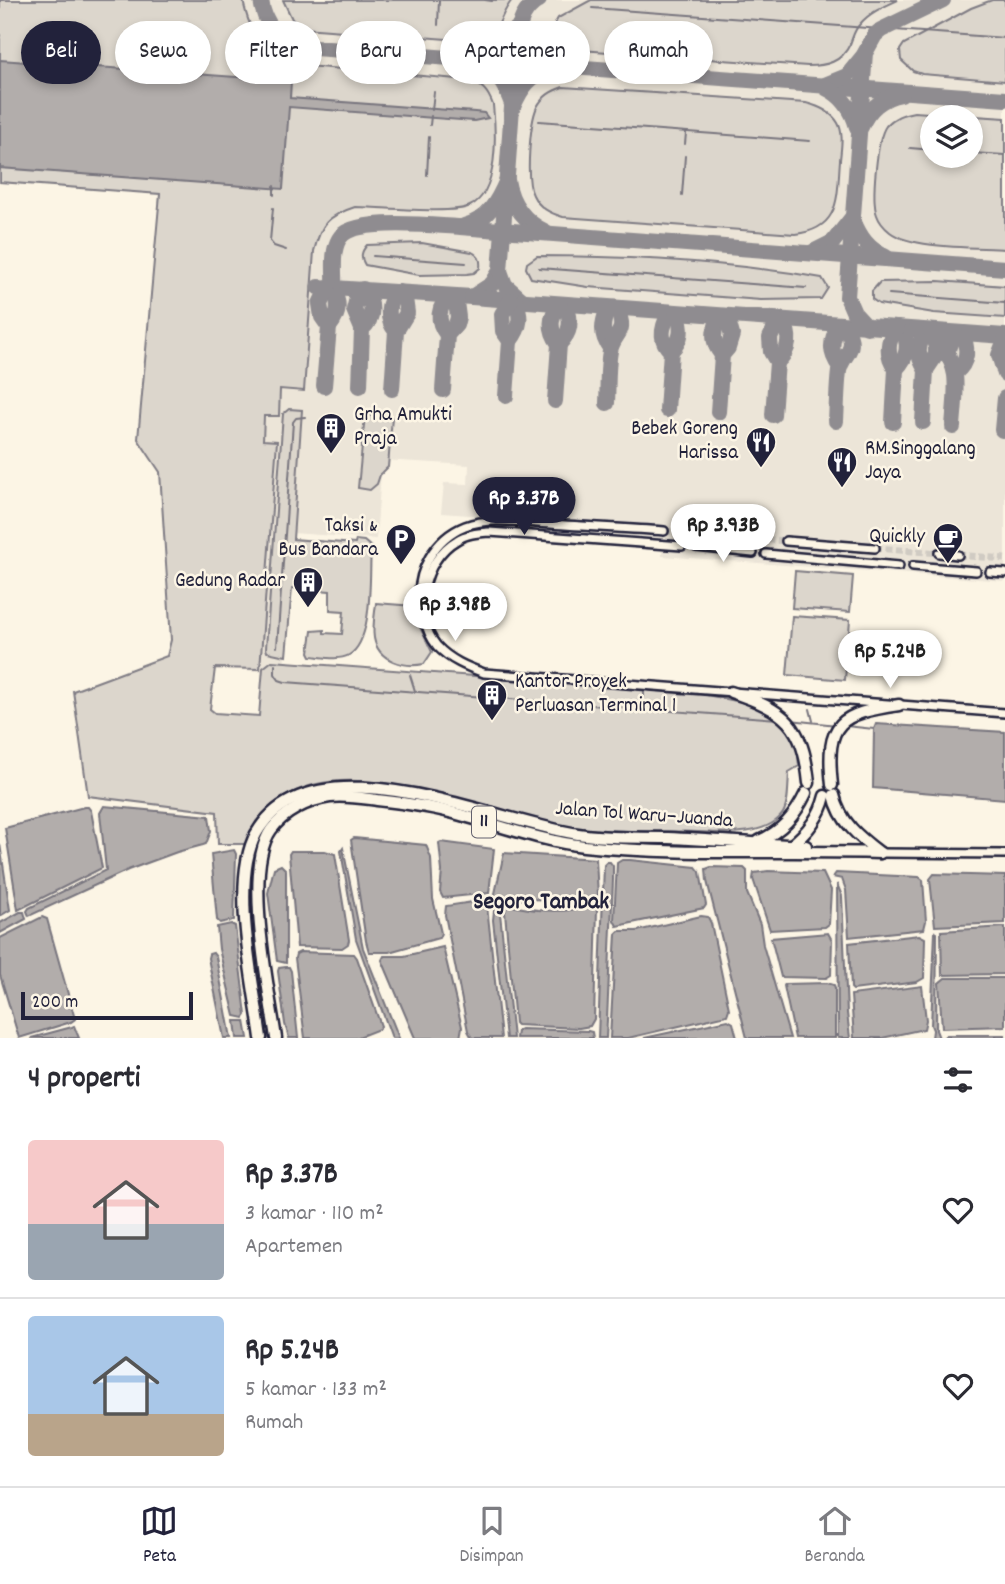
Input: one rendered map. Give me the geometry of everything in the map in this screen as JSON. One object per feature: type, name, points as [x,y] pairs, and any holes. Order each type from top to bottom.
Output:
[{"type":"highway","points":[[731,692],[757,701],[783,715],[792,725],[806,759],[808,788],[793,817],[780,829],[755,842]]},
{"type":"highway","points":[[780,852],[792,846],[806,832],[819,813],[829,790],[835,730],[844,720],[867,710],[899,705]]},
{"type":"highway","name":"Jalan Tol Waru–Juanda","points":[[261,1038],[243,899],[246,867],[256,834],[269,816],[286,803],[318,790],[352,787],[433,798],[541,828],[581,835],[816,846],[837,852]]},
{"type":"highway","points":[[829,790],[853,831],[880,853]]},
{"type":"highway","name":"Jalan Tol Waru–Juanda","points":[[276,1038],[257,886],[259,861],[273,827],[294,810],[312,801],[349,797],[416,805],[582,846],[729,853],[880,853]]},
{"type":"street","points":[[664,531],[508,522],[484,522],[466,526],[439,545],[426,561],[420,579],[419,596],[429,634],[439,648],[462,666],[484,673],[1005,713]]},
{"type":"street","points":[[508,522],[529,535]]},
{"type":"street","points":[[422,611],[432,565],[443,550],[457,539],[472,534],[489,532],[682,546]]},
{"type":"street","points":[[716,535],[735,537]]},
{"type":"street","points":[[786,541],[875,548]]},
{"type":"street","points":[[696,547],[753,553]]},
{"type":"street","points":[[939,553],[958,555]]},
{"type":"street","points":[[766,554],[899,566]]},
{"type":"street","points":[[913,566],[976,571]]},
{"type":"street","points":[[990,572],[1005,573]]},
{"type":"street","points":[[880,853],[1005,854]]},
{"type":"shaded area","points":[[0,0],[1005,0],[1005,581],[662,556],[663,529],[441,513],[444,483],[468,484],[469,465],[382,460],[376,539],[292,533],[284,673],[242,670],[225,198],[0,182]]},
{"type":"shaded area","points":[[0,0],[243,0],[248,21],[225,21],[225,84],[322,84],[322,67],[336,69],[336,84],[426,84],[426,76],[440,78],[440,84],[478,84],[493,105],[495,131],[491,175],[479,199],[470,206],[448,210],[355,207],[332,218],[319,234],[314,251],[304,391],[280,389],[279,416],[264,416],[263,440],[277,441],[260,669],[215,668],[210,709],[215,713],[259,716],[263,668],[272,661],[692,692],[762,708],[789,731],[797,747],[799,766],[789,772],[788,794],[783,813],[776,821],[766,826],[744,832],[582,829],[544,823],[425,791],[381,783],[339,781],[301,789],[269,809],[247,844],[218,844],[217,812],[88,796],[73,691],[167,656],[171,640],[160,472],[138,439],[160,194],[0,182]]},
{"type":"shaded area","points":[[283,0],[512,0],[500,21],[440,21],[440,38],[426,37],[426,21],[336,21],[336,30],[322,29],[322,21],[292,19]]},
{"type":"shaded area","points":[[591,0],[898,0],[864,20],[856,29],[847,50],[838,59],[827,64],[808,66],[713,59],[713,21],[604,21],[604,52],[590,51],[590,21],[556,21]]},
{"type":"shaded area","points":[[992,0],[1005,0],[1005,81],[922,74],[913,71],[901,60],[900,50],[904,44],[971,8]]},
{"type":"shaded area","points":[[0,60],[21,62],[21,84],[101,84],[101,67],[115,68],[115,84],[211,84],[211,75],[225,76],[225,84],[291,84],[290,98],[475,112],[484,113],[488,118],[474,121],[289,107],[283,189],[0,168]]},
{"type":"shaded area","points":[[563,87],[806,103],[820,107],[835,119],[841,132],[834,209],[821,226],[795,234],[563,217],[554,214],[542,207],[533,195],[529,177],[529,151],[537,107],[548,94]]},
{"type":"shaded area","points":[[920,112],[920,168],[983,168],[983,117],[1005,118],[1005,249],[913,242],[890,232],[881,222],[875,207],[880,143],[886,126],[899,116]]},
{"type":"shaded area","points":[[422,243],[472,252],[479,258],[480,268],[467,274],[419,275],[365,265],[362,259],[362,252],[367,245]]},
{"type":"shaded area","points":[[537,256],[608,257],[716,264],[822,278],[828,288],[821,299],[761,300],[588,287],[531,278],[526,268],[527,263]]},
{"type":"shaded area","points":[[938,281],[1005,286],[1005,318],[934,313],[879,304],[872,299],[872,291],[880,282]]},
{"type":"shaded area","points":[[289,409],[302,410],[293,539],[355,544],[356,540],[364,541],[371,547],[369,606],[363,636],[349,655],[340,658],[311,656],[309,652],[312,631],[324,630],[324,633],[342,634],[344,611],[330,610],[330,591],[292,588],[286,656],[267,652],[266,648],[283,414]]},
{"type":"shaded area","points":[[365,415],[392,417],[388,467],[370,490],[358,488]]},
{"type":"shaded area","points":[[795,571],[853,576],[850,612],[792,608]]},
{"type":"shaded area","points":[[376,603],[414,606],[417,621],[432,652],[424,664],[400,664],[386,657],[376,646],[373,625]]},
{"type":"shaded area","points":[[792,616],[850,620],[845,680],[787,675]]},
{"type":"shaded area","points":[[876,724],[1005,732],[1005,799],[873,788]]},
{"type":"shaded area","points":[[104,806],[209,816],[211,831],[206,844],[128,870],[29,916],[29,908],[106,870],[100,813]]},
{"type":"shaded area","points":[[84,807],[91,811],[102,868],[18,910],[5,828]]},
{"type":"shaded area","points":[[354,838],[426,845],[431,858],[433,899],[441,933],[439,938],[389,952],[369,952],[351,840]]},
{"type":"shaded area","points":[[441,842],[494,849],[489,893],[443,898],[440,892]]},
{"type":"shaded area","points":[[0,844],[10,910],[0,916]]},
{"type":"shaded area","points":[[343,848],[363,948],[399,1038],[392,1038],[356,939],[341,851]]},
{"type":"shaded area","points":[[234,850],[234,920],[220,923],[217,920],[211,854]]},
{"type":"shaded area","points":[[291,851],[325,851],[335,854],[349,940],[342,948],[297,947],[289,854]]},
{"type":"shaded area","points":[[504,853],[596,859],[598,896],[591,900],[504,901],[494,898]]},
{"type":"shaded area","points":[[630,860],[696,867],[700,872],[706,905],[704,908],[617,926],[614,920],[617,863]]},
{"type":"shaded area","points":[[607,862],[613,866],[613,880],[607,1020],[606,1038],[598,1038],[604,865]]},
{"type":"shaded area","points":[[281,865],[286,870],[286,963],[277,961],[268,893],[274,868]]},
{"type":"shaded area","points":[[744,868],[747,871],[747,893],[760,924],[763,945],[790,1038],[747,1038],[707,881],[706,869]]},
{"type":"shaded area","points":[[754,873],[823,873],[831,890],[829,924],[825,927],[770,930],[753,879]]},
{"type":"shaded area","points":[[836,873],[919,877],[923,880],[926,921],[924,929],[849,937],[846,890],[842,879],[833,877]]},
{"type":"shaded area","points":[[934,874],[1005,876],[1005,923],[935,926],[930,879]]},
{"type":"shaded area","points":[[837,884],[842,896],[850,1038],[838,1038]]},
{"type":"shaded area","points":[[486,902],[487,906],[501,1038],[472,1038],[468,1031],[445,915],[446,906]]},
{"type":"shaded area","points":[[495,902],[502,904],[500,913],[513,1038],[506,1038],[493,920]]},
{"type":"shaded area","points":[[507,905],[551,911],[592,905],[597,908],[594,1019],[590,1026],[579,1028],[515,1023],[505,912]]},
{"type":"shaded area","points":[[24,912],[26,919],[0,933],[0,923]]},
{"type":"shaded area","points":[[701,916],[708,917],[711,923],[729,1009],[727,1015],[628,1038],[610,1038],[616,934],[619,931],[637,931]]},
{"type":"shaded area","points":[[42,917],[47,919],[75,1019],[19,1038],[0,975],[0,938]]},
{"type":"shaded area","points":[[231,924],[235,926],[246,1015],[244,1018],[235,1016],[219,949],[217,927]]},
{"type":"shaded area","points":[[1005,927],[1005,974],[942,975],[941,931]]},
{"type":"shaded area","points":[[935,932],[936,1030],[939,1038],[932,1038],[931,1025]]},
{"type":"shaded area","points":[[828,933],[832,940],[831,975],[826,978],[781,977],[771,938]]},
{"type":"shaded area","points":[[919,935],[925,938],[924,978],[917,982],[853,990],[851,988],[849,943]]},
{"type":"shaded area","points":[[443,947],[462,1027],[460,1038],[415,1038],[382,960],[384,956],[404,956]]},
{"type":"shaded area","points":[[300,952],[354,954],[381,1026],[379,1029],[356,1038],[305,1038],[295,958]]},
{"type":"shaded area","points":[[213,953],[216,957],[231,1038],[224,1038],[208,958],[209,954]]},
{"type":"shaded area","points":[[289,967],[298,1038],[289,1038],[278,971],[279,968]]},
{"type":"shaded area","points":[[945,978],[1005,978],[1005,1026],[942,1028],[939,983]]},
{"type":"shaded area","points":[[827,983],[835,988],[835,1038],[795,1038],[785,984]]},
{"type":"shaded area","points":[[922,986],[926,1020],[924,1029],[882,1038],[854,1038],[851,995]]},
{"type":"shaded area","points":[[728,1020],[733,1023],[737,1038],[644,1038]]},
{"type":"shaded area","points":[[235,1021],[245,1021],[248,1038],[237,1038]]},
{"type":"shaded area","points":[[74,1026],[79,1038],[31,1038],[72,1027]]},
{"type":"shaded area","points":[[517,1031],[588,1031],[592,1032],[593,1038],[516,1038]]},
{"type":"shaded area","points":[[946,1035],[1005,1035],[1005,1038],[943,1038]]},
{"type":"waterway","points":[[438,25],[439,0]]},
{"type":"waterway","points":[[485,0],[492,1]]},
{"type":"waterway","points":[[592,8],[1005,38]]},
{"type":"waterway","points":[[432,110],[434,92]]},
{"type":"waterway","points":[[430,125],[431,116]]},
{"type":"waterway","points":[[539,121],[810,141]]},
{"type":"waterway","points":[[685,144],[686,133]]},
{"type":"waterway","points":[[427,175],[429,137]]},
{"type":"waterway","points":[[910,148],[920,149]]},
{"type":"waterway","points":[[983,154],[1005,155]]},
{"type":"waterway","points":[[682,195],[685,156]]},
{"type":"waterway","points":[[274,186],[274,195]]},
{"type":"waterway","points":[[273,208],[270,241],[274,246],[286,250]]},
{"type":"waterway","points":[[373,256],[466,263]]},
{"type":"waterway","points":[[539,268],[806,288]]},
{"type":"waterway","points":[[889,294],[1005,303]]},
{"type":"waterway","points":[[277,647],[293,422],[296,418],[305,417]]},
{"type":"waterway","points":[[275,665],[275,674],[279,680],[285,682],[778,719]]},
{"type":"waterway","points":[[410,675],[415,691]]},
{"type":"waterway","points":[[644,692],[644,702],[648,708]]},
{"type":"waterway","points":[[810,709],[813,721]]},
{"type":"waterway","points":[[790,720],[837,725]]},
{"type":"waterway","points":[[846,726],[874,729]]},
{"type":"taxiway","points":[[261,0],[265,17],[274,30],[285,40],[301,47],[1005,99]]},
{"type":"taxiway","points":[[522,300],[505,285],[500,271],[517,39],[523,16],[539,0]]},
{"type":"taxiway","points":[[867,327],[854,313],[847,297],[865,53],[881,30],[943,0]]},
{"type":"taxiway","points":[[825,85],[847,76],[864,55]]},
{"type":"taxiway","points":[[502,84],[513,107],[526,84]]},
{"type":"taxiway","points":[[826,88],[846,104],[857,127]]},
{"type":"taxiway","points":[[861,127],[876,105],[901,94]]},
{"type":"taxiway","points":[[464,226],[486,214],[496,202],[507,180],[519,211],[531,223],[546,232]]},
{"type":"taxiway","points":[[811,253],[833,242],[851,219]]},
{"type":"taxiway","points":[[853,220],[865,242],[886,257]]},
{"type":"taxiway","points":[[334,287],[334,256],[339,239],[347,232],[360,227],[395,224],[1005,268]]},
{"type":"taxiway","points":[[318,287],[472,297],[492,284],[500,271]]},
{"type":"taxiway","points":[[324,386],[329,327],[322,317],[320,304],[328,287]]},
{"type":"taxiway","points":[[329,327],[338,308],[331,287]]},
{"type":"taxiway","points":[[360,386],[362,329],[354,310],[358,294],[363,289],[372,310],[362,329]]},
{"type":"taxiway","points":[[392,389],[396,331],[390,322],[389,305],[398,292],[405,298],[407,313],[396,331]]},
{"type":"taxiway","points":[[443,390],[447,335],[456,325],[458,317],[456,302],[451,296],[443,304],[440,314],[441,324],[447,335]]},
{"type":"taxiway","points":[[472,297],[1005,336]]},
{"type":"taxiway","points":[[506,396],[510,341],[503,331],[502,314],[511,300]]},
{"type":"taxiway","points":[[510,341],[519,321],[515,300]]},
{"type":"taxiway","points":[[555,401],[559,344],[553,334],[552,324],[560,304]]},
{"type":"taxiway","points":[[559,344],[569,325],[565,304]]},
{"type":"taxiway","points":[[608,308],[603,328],[610,348]]},
{"type":"taxiway","points":[[607,403],[610,351],[621,328],[616,308]]},
{"type":"taxiway","points":[[670,312],[665,322],[663,338],[671,351]]},
{"type":"taxiway","points":[[667,410],[671,351],[681,333],[676,313]]},
{"type":"taxiway","points":[[722,317],[714,336],[722,355]]},
{"type":"taxiway","points":[[718,412],[722,355],[728,348],[732,335],[727,317]]},
{"type":"taxiway","points":[[773,415],[777,362],[771,352],[770,338],[778,321]]},
{"type":"taxiway","points":[[777,362],[785,353],[788,343],[782,321]]},
{"type":"taxiway","points":[[840,325],[832,346],[840,367]]},
{"type":"taxiway","points":[[836,421],[839,371],[851,346],[844,325]]},
{"type":"taxiway","points":[[893,422],[896,369],[890,359],[889,348],[897,328]]},
{"type":"taxiway","points":[[896,369],[906,350],[902,329]]},
{"type":"taxiway","points":[[926,331],[919,350],[926,370]]},
{"type":"taxiway","points":[[923,422],[926,370],[936,355],[936,342],[931,331]]},
{"type":"taxiway","points":[[953,427],[956,381],[948,352],[955,333]]},
{"type":"taxiway","points":[[955,373],[963,364],[966,354],[960,333]]},
{"type":"taxiway","points":[[1005,340],[999,355],[1005,374]]},
{"type":"taxiway","points":[[1002,430],[1005,398]]},
{"type":"tunnel","points":[[664,531],[716,535]]},
{"type":"tunnel","points":[[735,537],[786,541]]},
{"type":"tunnel","points":[[875,548],[939,553]]},
{"type":"tunnel","points":[[958,555],[1005,559]]},
{"type":"place","name":"Grha Amukti Praja","points":[[331,455]]},
{"type":"place","name":"Bebek Goreng Harissa","points":[[761,469]]},
{"type":"place","name":"RM.Singgalang Jaya","points":[[842,489]]},
{"type":"place","name":"Quickly","points":[[948,565]]},
{"type":"place","name":"Taksi & Bus Bandara","points":[[401,566]]},
{"type":"place","name":"Gedung Radar","points":[[308,609]]},
{"type":"place","name":"Kantor Proyek Perluasan Terminal 1","points":[[492,722]]},
{"type":"district","name":"Segoro Tambak","points":[[541,903]]}]
